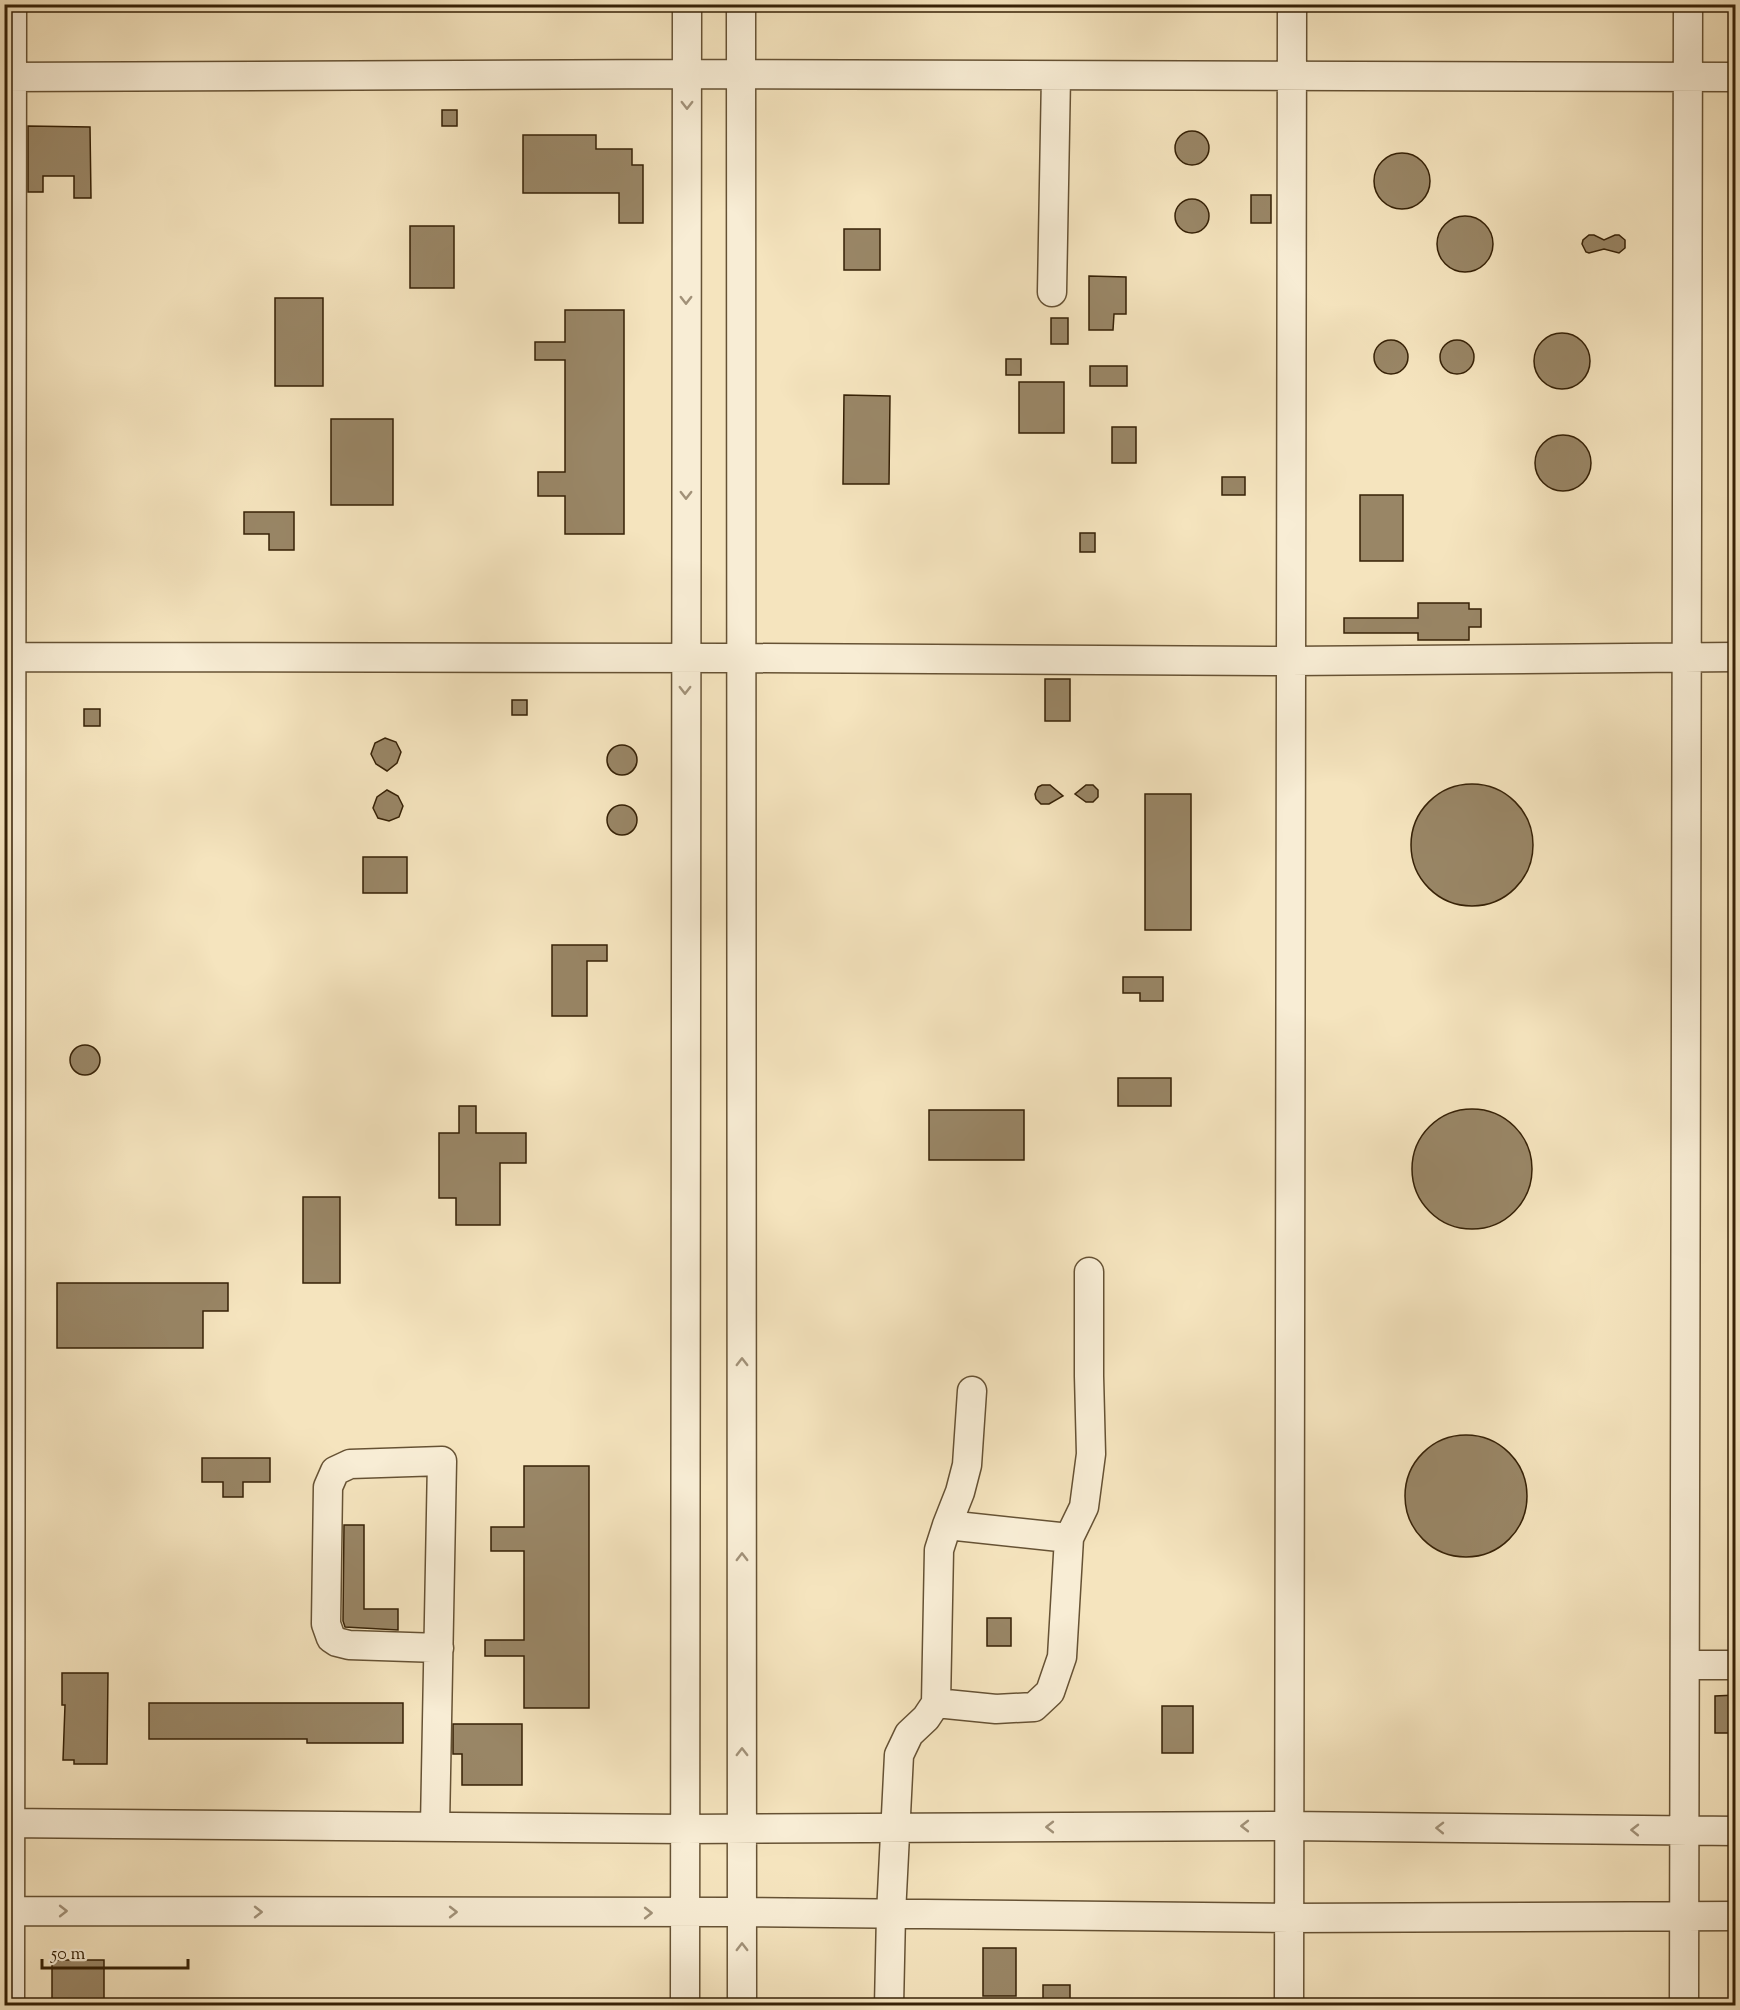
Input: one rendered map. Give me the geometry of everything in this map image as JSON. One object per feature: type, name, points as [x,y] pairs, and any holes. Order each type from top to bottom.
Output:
[{"type":"lane","points":[[10,2006],[8,1911],[8,77],[12,4]]},
{"type":"lane","points":[[685,2006],[687,4]]},
{"type":"lane","points":[[741,4],[742,2006]]},
{"type":"lane","points":[[1289,2006],[1292,4]]},
{"type":"lane","points":[[1684,2006],[1688,4]]},
{"type":"lane","points":[[8,77],[687,74],[1736,77]]},
{"type":"lane","points":[[1052,292],[1056,76]]},
{"type":"lane","points":[[8,657],[1291,661],[1736,657]]},
{"type":"lane","points":[[936,1703],[996,1708],[1034,1707],[1050,1692],[1062,1657],[1069,1538],[1084,1508],[1091,1454],[1089,1272]]},
{"type":"lane","points":[[889,2006],[899,1755],[909,1734],[926,1718],[936,1703],[939,1550],[967,1465],[972,1391]]},
{"type":"lane","points":[[435,1826],[439,1648],[442,1461],[350,1464],[335,1471],[328,1488],[326,1624],[331,1638],[349,1645],[439,1648]]},
{"type":"lane","points":[[946,1525],[1069,1538]]},
{"type":"lane","points":[[1685,1665],[1736,1665]]},
{"type":"lane","points":[[8,1823],[685,1828],[1289,1826],[1736,1831]]},
{"type":"lane","points":[[8,1911],[742,1912],[1289,1918],[1736,1916]]},
{"type":"building","points":[[442,110],[457,110],[457,126],[442,126]]},
{"type":"building","points":[[28,126],[90,127],[91,198],[74,198],[74,176],[43,176],[43,192],[28,192]]},
{"type":"building","points":[[1192,131],[1204,136],[1209,148],[1204,160],[1192,165],[1180,160],[1175,148],[1180,136]]},
{"type":"building","points":[[523,135],[596,135],[596,149],[632,149],[632,165],[643,165],[643,223],[619,223],[619,193],[523,193]]},
{"type":"building","points":[[1402,153],[1417,158],[1425,166],[1430,181],[1425,196],[1417,204],[1402,209],[1387,204],[1379,196],[1374,181],[1379,166],[1387,158]]},
{"type":"building","points":[[1251,195],[1271,195],[1271,223],[1251,223]]},
{"type":"building","points":[[1192,199],[1204,204],[1209,216],[1204,228],[1192,233],[1180,228],[1175,216],[1180,204]]},
{"type":"building","points":[[1465,216],[1480,221],[1488,229],[1493,244],[1488,259],[1480,267],[1465,272],[1450,267],[1442,259],[1437,244],[1442,229],[1450,221]]},
{"type":"building","points":[[410,226],[454,226],[454,288],[410,288]]},
{"type":"building","points":[[844,229],[880,229],[880,270],[844,270]]},
{"type":"building","points":[[1589,235],[1604,240],[1619,235],[1625,240],[1625,248],[1619,253],[1604,249],[1586,252],[1582,244]]},
{"type":"building","points":[[1089,276],[1126,277],[1126,314],[1114,314],[1113,330],[1089,330]]},
{"type":"building","points":[[275,298],[323,298],[323,386],[275,386]]},
{"type":"building","points":[[565,310],[624,310],[624,534],[565,534],[565,496],[538,496],[538,472],[565,472],[565,360],[535,360],[535,342],[565,342]]},
{"type":"building","points":[[1051,318],[1068,318],[1068,344],[1051,344]]},
{"type":"building","points":[[1562,333],[1573,335],[1582,341],[1588,350],[1590,361],[1588,372],[1582,381],[1573,387],[1562,389],[1551,387],[1542,381],[1536,372],[1534,361],[1536,350],[1542,341],[1551,335]]},
{"type":"building","points":[[1391,340],[1403,345],[1408,357],[1403,369],[1391,374],[1379,369],[1374,357],[1379,345]]},
{"type":"building","points":[[1457,340],[1469,345],[1474,357],[1469,369],[1457,374],[1445,369],[1440,357],[1445,345]]},
{"type":"building","points":[[1006,359],[1021,359],[1021,375],[1006,375]]},
{"type":"building","points":[[1090,366],[1127,366],[1127,386],[1090,386]]},
{"type":"building","points":[[1019,382],[1064,382],[1064,433],[1019,433]]},
{"type":"building","points":[[844,395],[890,396],[889,484],[843,484]]},
{"type":"building","points":[[331,419],[393,419],[393,505],[331,505]]},
{"type":"building","points":[[1112,427],[1136,427],[1136,463],[1112,463]]},
{"type":"building","points":[[1563,435],[1574,437],[1583,443],[1589,452],[1591,463],[1589,474],[1583,483],[1574,489],[1563,491],[1552,489],[1543,483],[1537,474],[1535,463],[1537,452],[1543,443],[1552,437]]},
{"type":"building","points":[[1222,477],[1245,477],[1245,495],[1222,495]]},
{"type":"building","points":[[1360,495],[1403,495],[1403,561],[1360,561]]},
{"type":"building","points":[[244,512],[294,512],[294,550],[269,550],[269,534],[244,534]]},
{"type":"building","points":[[1080,533],[1095,533],[1095,552],[1080,552]]},
{"type":"building","points":[[1418,603],[1469,603],[1469,609],[1481,609],[1481,627],[1469,627],[1469,640],[1418,640],[1418,633],[1344,633],[1344,618],[1418,618]]},
{"type":"building","points":[[1045,679],[1070,679],[1070,721],[1045,721]]},
{"type":"building","points":[[512,700],[527,700],[527,715],[512,715]]},
{"type":"building","points":[[84,709],[100,709],[100,726],[84,726]]},
{"type":"building","points":[[385,738],[396,742],[401,752],[397,763],[387,771],[376,764],[371,754],[375,743]]},
{"type":"building","points":[[622,745],[632,750],[637,760],[632,770],[622,775],[612,770],[607,760],[612,750]]},
{"type":"building","points":[[1472,784],[1495,789],[1515,802],[1528,822],[1533,845],[1528,868],[1515,888],[1495,901],[1472,906],[1449,901],[1429,888],[1416,868],[1411,845],[1416,822],[1429,802],[1449,789]]},
{"type":"building","points":[[1050,785],[1063,796],[1049,804],[1041,804],[1035,794],[1038,787]]},
{"type":"building","points":[[1086,785],[1093,785],[1098,790],[1098,797],[1093,802],[1086,802],[1075,794]]},
{"type":"building","points":[[387,790],[398,796],[403,806],[399,817],[389,821],[378,818],[373,808],[377,797]]},
{"type":"building","points":[[1145,794],[1191,794],[1191,930],[1145,930]]},
{"type":"building","points":[[622,805],[628,806],[636,814],[636,826],[628,834],[622,835],[616,834],[608,826],[607,820],[608,814],[616,806]]},
{"type":"building","points":[[363,857],[407,857],[407,893],[363,893]]},
{"type":"building","points":[[552,945],[607,945],[607,961],[587,961],[587,1016],[552,1016]]},
{"type":"building","points":[[1123,977],[1163,977],[1163,1001],[1140,1001],[1140,993],[1123,993]]},
{"type":"building","points":[[85,1045],[95,1050],[100,1060],[95,1070],[85,1075],[75,1070],[70,1060],[75,1050]]},
{"type":"building","points":[[1118,1078],[1171,1078],[1171,1106],[1118,1106]]},
{"type":"building","points":[[459,1106],[476,1106],[476,1133],[526,1133],[526,1163],[500,1163],[500,1225],[456,1225],[456,1198],[439,1198],[439,1133],[459,1133]]},
{"type":"building","points":[[1472,1109],[1495,1113],[1515,1126],[1528,1146],[1532,1169],[1528,1192],[1515,1212],[1495,1225],[1472,1229],[1449,1225],[1429,1212],[1416,1192],[1412,1169],[1416,1146],[1429,1126],[1449,1113]]},
{"type":"building","points":[[929,1110],[1024,1110],[1024,1160],[929,1160]]},
{"type":"building","points":[[303,1197],[340,1197],[340,1283],[303,1283]]},
{"type":"building","points":[[57,1283],[228,1283],[228,1311],[203,1311],[203,1348],[57,1348]]},
{"type":"building","points":[[1466,1435],[1489,1440],[1509,1453],[1522,1473],[1527,1496],[1522,1519],[1509,1539],[1489,1552],[1466,1557],[1443,1552],[1423,1539],[1410,1519],[1405,1496],[1410,1473],[1423,1453],[1443,1440]]},
{"type":"building","points":[[202,1458],[270,1458],[270,1482],[243,1482],[243,1497],[223,1497],[223,1482],[202,1482]]},
{"type":"building","points":[[524,1466],[589,1466],[589,1708],[524,1708],[524,1656],[485,1656],[485,1640],[524,1640],[524,1551],[491,1551],[491,1527],[524,1527]]},
{"type":"building","points":[[344,1525],[364,1525],[364,1609],[398,1609],[398,1630],[345,1627],[343,1621]]},
{"type":"building","points":[[987,1618],[1011,1618],[1011,1646],[987,1646]]},
{"type":"building","points":[[62,1673],[108,1673],[107,1764],[74,1764],[74,1760],[63,1760],[65,1705],[62,1705]]},
{"type":"building","points":[[1736,1695],[1736,1733],[1715,1733],[1715,1696]]},
{"type":"building","points":[[149,1703],[403,1703],[403,1743],[307,1743],[307,1739],[149,1739]]},
{"type":"building","points":[[1162,1706],[1193,1706],[1193,1753],[1162,1753]]},
{"type":"building","points":[[453,1724],[522,1724],[522,1785],[462,1785],[462,1754],[453,1754]]},
{"type":"building","points":[[983,1948],[1016,1948],[1016,1996],[983,1996]]},
{"type":"building","points":[[52,1960],[104,1960],[104,2006],[52,2006]]},
{"type":"building","points":[[1043,1985],[1070,1985],[1070,2002],[1043,2002]]}]
